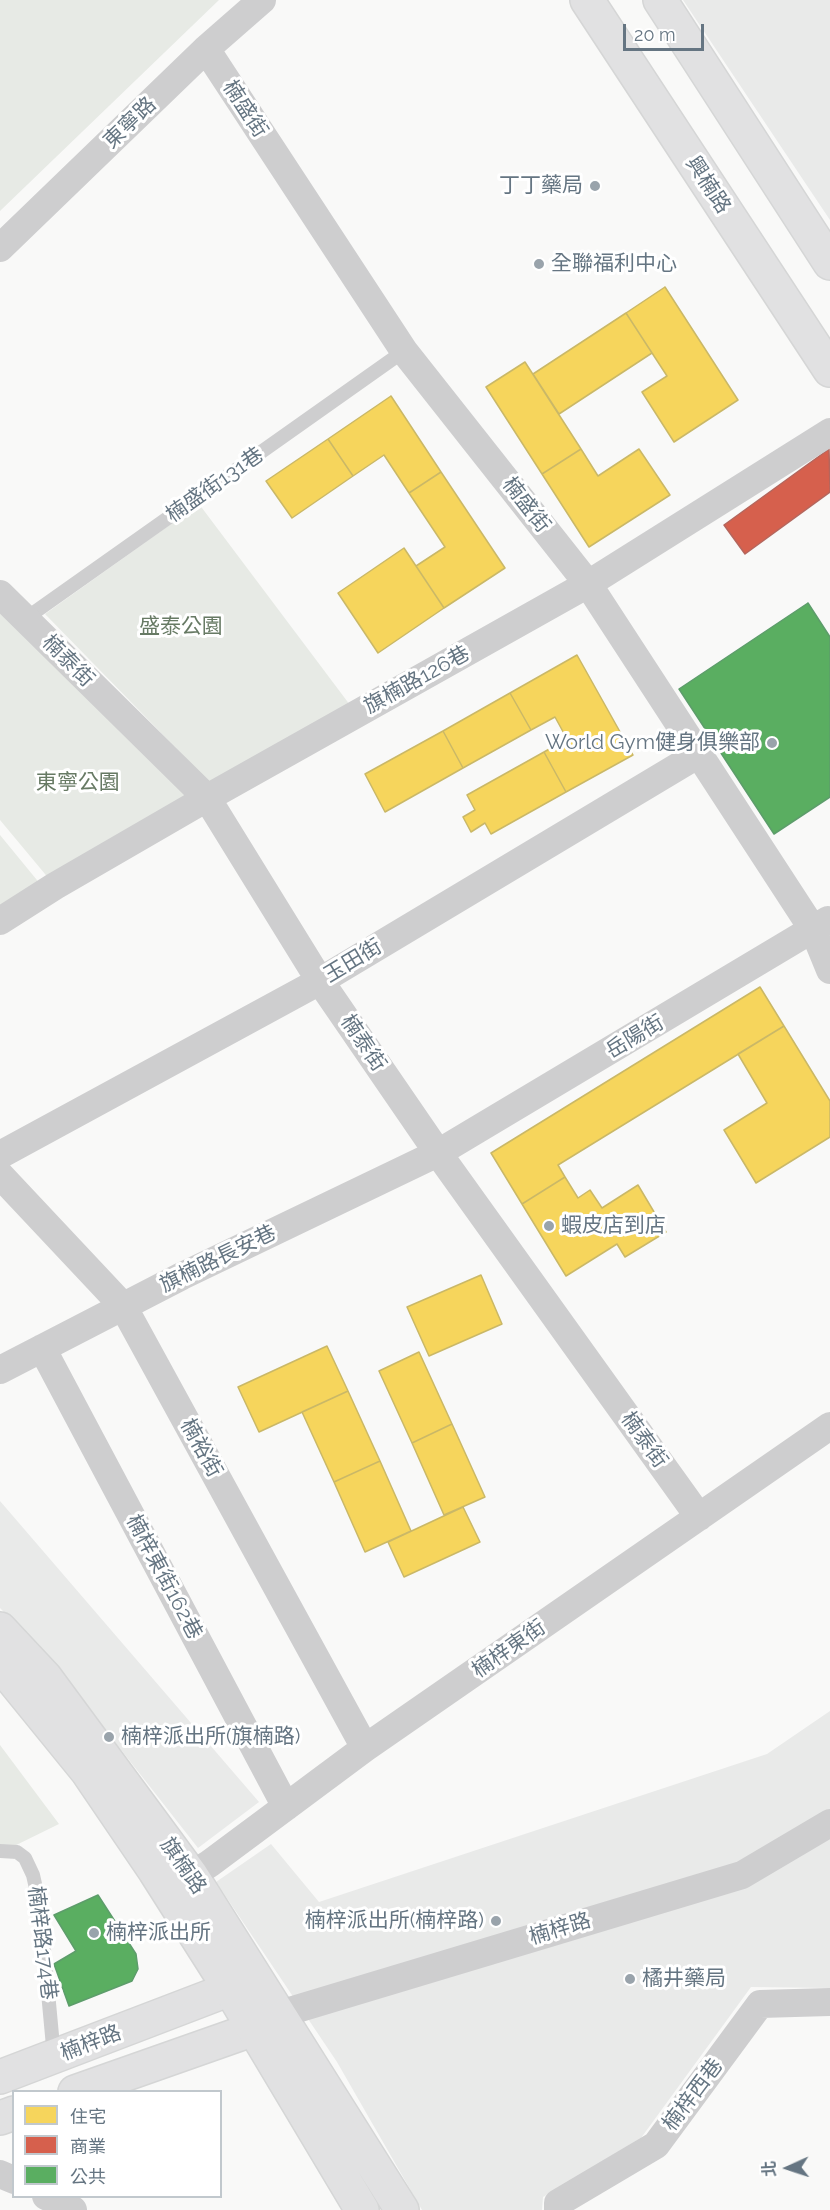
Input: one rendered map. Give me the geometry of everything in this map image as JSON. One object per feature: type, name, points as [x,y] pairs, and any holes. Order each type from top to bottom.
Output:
[{"type":"main road","name":"興楠路","points":[[587,0],[830,370]]},
{"type":"main road","points":[[660,0],[830,263]]},
{"type":"main road","name":"旗楠路","points":[[0,1629],[45,1677],[191,1875],[362,2210]]},
{"type":"main road","name":"旗楠路","points":[[0,1664],[87,1771],[155,1871],[230,1989],[267,2021],[402,2210]]},
{"type":"main road","name":"楠梓路","points":[[0,2077],[230,1989]]},
{"type":"main road","name":"楠梓路","points":[[78,2090],[267,2021]]},
{"type":"street","name":"東寧路","points":[[0,248],[206,49],[262,0]]},
{"type":"street","name":"楠盛街","points":[[206,49],[404,351],[588,584],[699,754],[822,925],[830,970]]},
{"type":"street","name":"旗楠路126巷","points":[[0,921],[55,886],[207,798],[588,584],[830,432]]},
{"type":"street","name":"楠泰街","points":[[0,594],[207,798],[320,981],[438,1153],[699,1517]]},
{"type":"street","name":"玉田街","points":[[0,1155],[320,981],[699,754]]},
{"type":"street","name":"岳陽街","points":[[438,1153],[822,925]]},
{"type":"street","name":"旗楠路長安巷","points":[[0,1370],[123,1306],[438,1153]]},
{"type":"street","name":"楠裕街","points":[[0,1175],[123,1306],[365,1748]]},
{"type":"street","name":"楠梓東街162巷","points":[[42,1348],[286,1807]]},
{"type":"street","name":"楠梓東街","points":[[191,1875],[365,1748],[830,1426]]},
{"type":"street","name":"楠梓路","points":[[267,2021],[742,1875],[830,1823]]},
{"type":"street","name":"楠梓西巷","points":[[558,2210],[558,2203],[656,2145],[760,2004],[830,2002]]},
{"type":"street","points":[[50,2198],[73,2210]]},
{"type":"lane","name":"楠盛街131巷","points":[[25,619],[404,351]]},
{"type":"lane","name":"楠梓路174巷","points":[[0,1851],[17,1852],[25,1858],[33,1875],[40,1906],[54,2057]]},
{"type":"shaded area","points":[[683,0],[830,0],[830,220]]},
{"type":"shaded area","points":[[0,1501],[259,1802],[198,1848],[53,1663],[0,1608]]},
{"type":"shaded area","points":[[830,1711],[830,1988],[751,1987],[641,2138],[543,2197],[542,2210],[422,2210],[337,2062],[216,1882],[271,1844],[319,1902],[767,1754]]},
{"type":"green space","points":[[0,0],[219,0],[0,211]]},
{"type":"green space","name":"盛泰公園","points":[[199,504],[353,709],[214,787],[45,614]]},
{"type":"green space","name":"東寧公園","points":[[0,598],[207,798],[55,886],[0,820]]},
{"type":"green space","points":[[0,835],[41,885],[0,912]]},
{"type":"green space","points":[[0,1745],[59,1824],[0,1853]]},
{"type":"building: 住宅","points":[[665,287],[738,400],[674,442],[642,392],[667,376],[626,313]]},
{"type":"building: 住宅","points":[[626,313],[652,353],[559,414],[533,374]]},
{"type":"building: 住宅","points":[[525,362],[581,449],[542,474],[486,387]]},
{"type":"building: 住宅","points":[[391,396],[441,472],[409,493],[384,455],[353,476],[328,439]]},
{"type":"building: 住宅","points":[[328,439],[353,476],[292,518],[266,481]]},
{"type":"building: 住宅","points":[[581,449],[598,476],[639,449],[670,495],[589,547],[542,474]]},
{"type":"building: 住宅","points":[[441,472],[505,568],[444,608],[416,566],[445,547],[409,493]]},
{"type":"building: 住宅","points":[[404,548],[444,608],[378,653],[338,593]]},
{"type":"building: 住宅","points":[[577,655],[633,755],[566,792],[544,752],[567,739],[555,717],[531,730],[510,693]]},
{"type":"building: 住宅","points":[[510,693],[531,730],[463,768],[443,731]]},
{"type":"building: 住宅","points":[[443,731],[463,768],[385,812],[365,774]]},
{"type":"building: 住宅","points":[[544,752],[566,792],[491,834],[485,823],[471,832],[463,817],[475,810],[467,795]]},
{"type":"building: 住宅","points":[[760,987],[784,1026],[558,1165],[565,1177],[522,1204],[491,1153]]},
{"type":"building: 住宅","points":[[784,1026],[830,1101],[830,1137],[756,1183],[724,1130],[767,1103],[738,1054]]},
{"type":"building: 住宅","points":[[565,1177],[578,1198],[590,1190],[602,1208],[638,1185],[666,1232],[625,1257],[617,1244],[566,1276],[522,1204]]},
{"type":"building: 住宅","points":[[481,1275],[502,1324],[429,1356],[407,1307]]},
{"type":"building: 住宅","points":[[327,1346],[348,1391],[259,1432],[238,1387]]},
{"type":"building: 住宅","points":[[419,1352],[452,1424],[412,1443],[379,1371]]},
{"type":"building: 住宅","points":[[348,1391],[380,1461],[334,1482],[302,1412]]},
{"type":"building: 住宅","points":[[452,1424],[485,1497],[444,1515],[412,1443]]},
{"type":"building: 住宅","points":[[380,1461],[411,1531],[365,1552],[334,1482]]},
{"type":"building: 住宅","points":[[463,1507],[480,1542],[404,1577],[388,1542]]},
{"type":"building: 商業","points":[[829,449],[830,492],[745,554],[724,525]]},
{"type":"building: 公共","name":"World Gym健身俱樂部","points":[[808,603],[830,637],[830,797],[774,834],[679,689]]},
{"type":"building: 公共","name":"楠梓派出所","points":[[98,1895],[136,1954],[138,1969],[132,1981],[69,2006],[54,1964],[76,1951],[54,1915]]},
{"type":"place","name":"丁丁藥局","points":[[595,186]]},
{"type":"place","name":"全聯福利中心","points":[[539,264]]},
{"type":"place","name":"World Gym健身俱樂部","points":[[772,743]]},
{"type":"place","name":"蝦皮店到店","points":[[549,1226]]},
{"type":"place","name":"楠梓派出所(旗楠路)","points":[[109,1737]]},
{"type":"place","name":"楠梓派出所(楠梓路)","points":[[496,1921]]},
{"type":"place","name":"楠梓派出所","points":[[94,1933]]},
{"type":"place","name":"橘井藥局","points":[[630,1979]]}]
